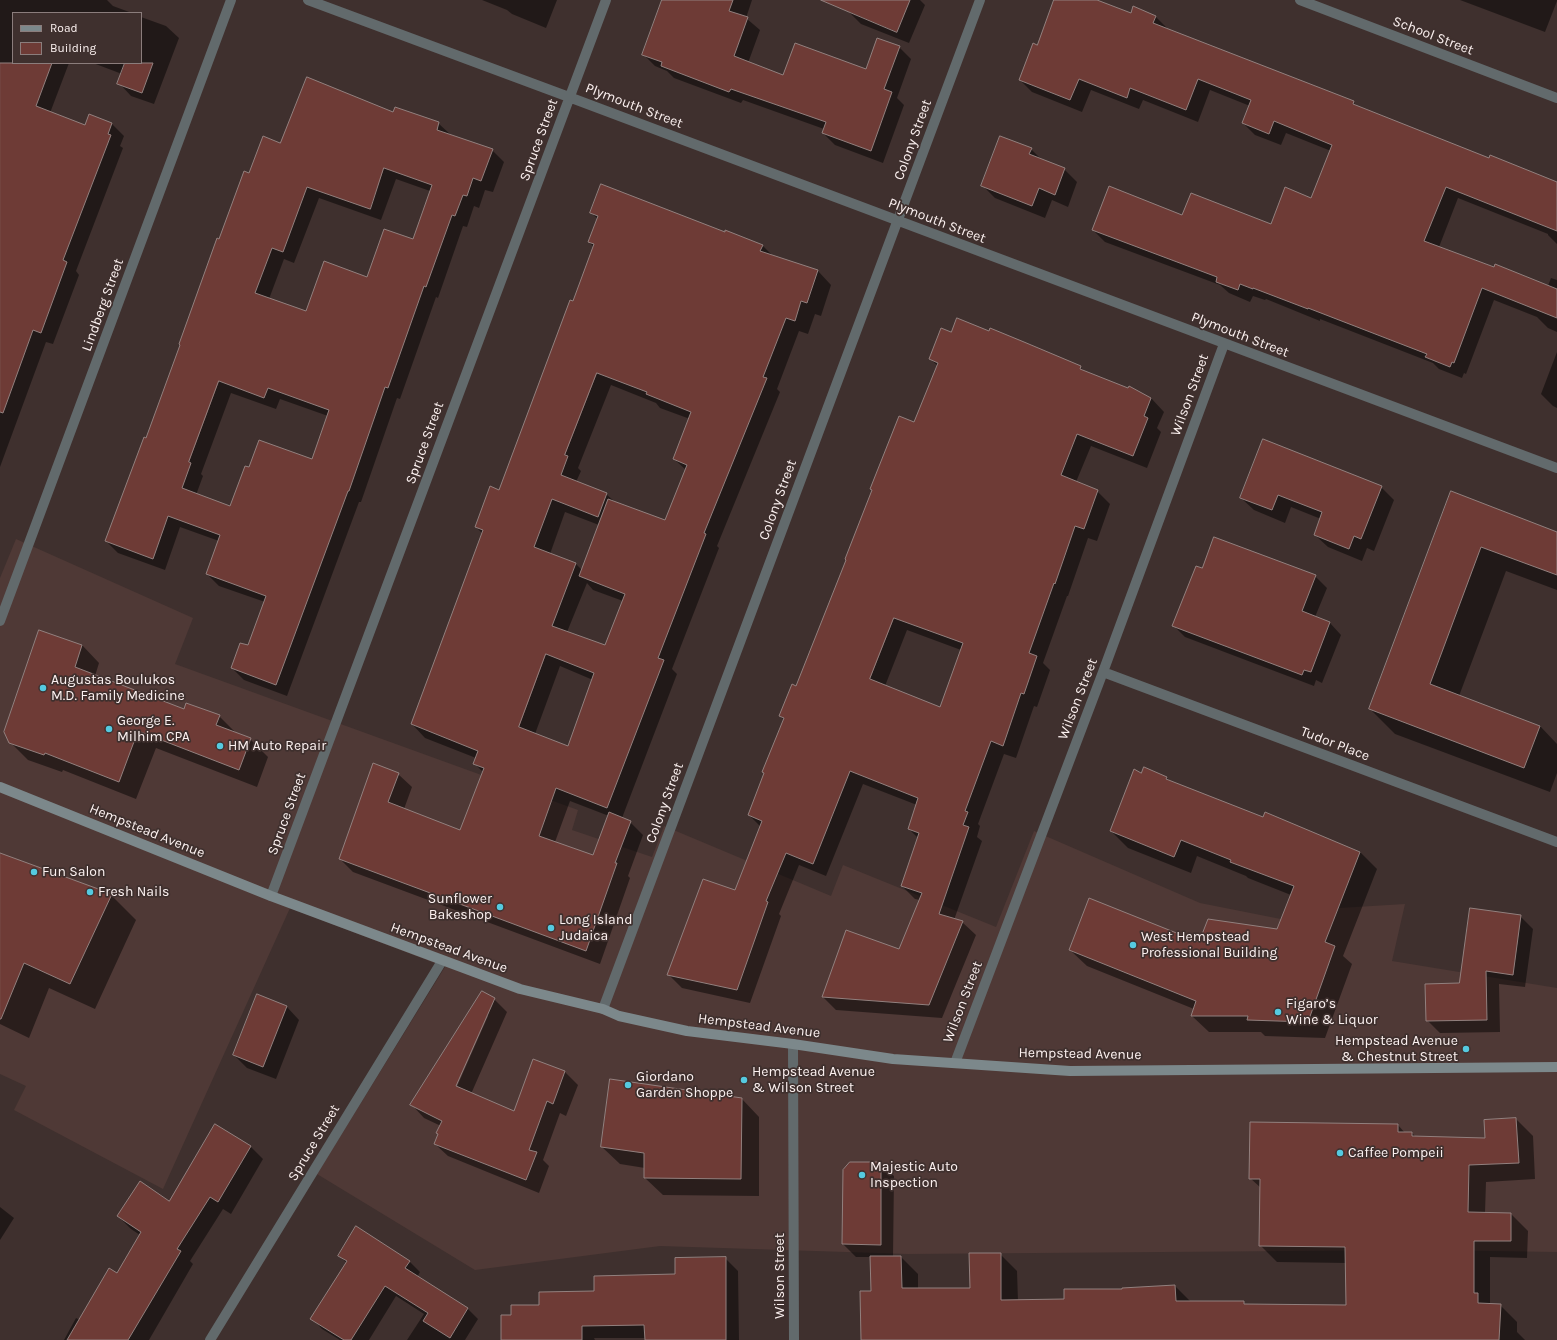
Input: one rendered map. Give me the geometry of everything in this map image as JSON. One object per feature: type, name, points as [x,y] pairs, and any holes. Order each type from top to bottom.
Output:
[{"type":"main road","name":"Hempstead Avenue","points":[[0,787],[271,896],[520,989],[603,1009],[620,1016],[687,1031],[793,1044],[893,1059],[1070,1071],[1557,1068]]},
{"type":"street","name":"Lindberg Street","points":[[0,621],[231,0]]},
{"type":"street","name":"Plymouth Street","points":[[308,0],[1557,468]]},
{"type":"street","name":"Spruce Street","points":[[271,896],[606,0]]},
{"type":"street","name":"Colony Street","points":[[603,1009],[980,0]]},
{"type":"street","name":"School Street","points":[[1300,0],[1557,98]]},
{"type":"street","name":"Wilson Street","points":[[955,1063],[1103,672],[1224,344]]},
{"type":"street","name":"Tudor Place","points":[[1103,672],[1557,842]]},
{"type":"street","name":"Spruce Street","points":[[210,1340],[442,961]]},
{"type":"street","name":"Wilson Street","points":[[793,1044],[794,1340]]},
{"type":"shaded area","points":[[16,539],[193,618],[175,664],[578,810],[572,830],[652,857],[664,826],[831,896],[843,865],[996,927],[1034,831],[1200,903],[1316,926],[1323,909],[1405,904],[1392,961],[1557,988],[1557,1252],[1421,1250],[908,1254],[660,1246],[475,1270],[317,1174],[445,967],[290,908],[163,1189],[14,1110],[26,1086],[0,1074],[0,578]]},
{"type":"building","points":[[662,0],[733,0],[729,11],[748,17],[734,56],[783,75],[795,43],[866,69],[877,38],[900,46],[884,89],[892,92],[871,151],[822,133],[826,122],[731,89],[729,92],[661,66],[662,62],[642,55]]},
{"type":"building","points":[[821,0],[910,0],[897,32]]},
{"type":"building","points":[[1054,0],[1097,0],[1131,13],[1133,6],[1156,16],[1153,23],[1354,101],[1353,104],[1489,158],[1490,155],[1557,182],[1557,231],[1446,187],[1424,241],[1494,267],[1495,264],[1557,289],[1557,318],[1482,288],[1454,363],[1452,362],[1450,367],[1425,357],[1427,354],[1308,308],[1240,284],[1238,290],[1216,282],[1217,277],[1092,230],[1109,186],[1182,215],[1191,193],[1271,224],[1285,187],[1311,198],[1332,145],[1274,121],[1269,134],[1242,123],[1251,100],[1198,79],[1186,110],[1130,88],[1127,98],[1079,79],[1070,100],[1019,80],[1033,43],[1037,45]]},
{"type":"building","points":[[0,63],[52,64],[36,106],[85,125],[89,114],[112,123],[108,134],[111,135],[63,260],[67,262],[41,333],[33,330],[3,413],[0,412]]},
{"type":"building","points":[[153,63],[142,93],[117,84],[125,64]]},
{"type":"building","points":[[307,77],[393,112],[395,107],[439,122],[437,130],[493,149],[481,181],[473,178],[467,196],[463,195],[455,216],[452,215],[426,287],[424,286],[388,388],[385,387],[349,491],[276,685],[231,668],[240,643],[248,645],[266,596],[206,574],[220,535],[168,516],[153,559],[105,541],[144,437],[146,438],[217,238],[219,239],[244,171],[249,173],[263,136],[280,143]],"holes":[[[384,168],[432,185],[413,239],[384,229],[367,277],[324,261],[306,311],[255,293],[272,248],[283,252],[307,187],[370,209]],[[219,381],[264,398],[268,388],[329,410],[312,459],[259,440],[249,467],[245,466],[230,506],[182,488],[191,463],[189,462]]]},
{"type":"building","points":[[1000,136],[1032,148],[1029,154],[1065,168],[1055,195],[1039,188],[1032,206],[981,186]]},
{"type":"building","points":[[601,184],[725,232],[725,230],[763,245],[760,251],[818,270],[807,303],[801,301],[795,321],[786,318],[763,377],[767,378],[704,533],[706,534],[658,658],[664,660],[607,808],[556,788],[539,836],[593,855],[609,812],[631,821],[615,863],[617,863],[586,951],[339,859],[373,763],[399,773],[388,802],[460,830],[484,768],[473,764],[478,751],[411,724],[483,530],[475,527],[490,486],[499,490],[570,300],[573,301],[594,244],[588,242],[598,216],[590,213]],"holes":[[[597,373],[647,392],[646,394],[691,412],[673,459],[687,465],[665,520],[608,499],[579,576],[625,594],[605,645],[552,626],[576,563],[534,547],[552,499],[598,517],[607,493],[561,475],[568,456],[565,455]],[[546,654],[594,673],[568,746],[519,727]]]},
{"type":"building","points":[[957,318],[989,331],[990,328],[1081,366],[1080,369],[1128,388],[1129,386],[1151,398],[1144,416],[1148,418],[1133,456],[1077,434],[1061,475],[1098,490],[1084,529],[1075,526],[1029,653],[1037,656],[1024,694],[1021,693],[1003,746],[991,741],[965,811],[968,812],[963,825],[969,827],[939,914],[963,921],[929,1005],[822,997],[846,930],[899,949],[922,893],[901,886],[919,833],[908,829],[918,798],[850,771],[813,864],[786,853],[766,901],[768,902],[737,990],[667,975],[703,879],[735,890],[762,821],[748,815],[764,773],[762,772],[784,718],[779,716],[792,684],[796,686],[846,560],[845,559],[872,490],[870,489],[899,416],[914,422],[938,363],[929,359],[941,328],[951,332]],"holes":[[[894,618],[963,643],[940,707],[870,679]]]},
{"type":"building","points":[[1263,439],[1382,486],[1361,539],[1354,536],[1349,549],[1314,535],[1322,512],[1278,495],[1272,510],[1240,498]]},
{"type":"building","points":[[1451,491],[1557,532],[1557,575],[1481,547],[1430,684],[1540,726],[1524,768],[1369,709]]},
{"type":"building","points":[[1214,537],[1316,575],[1302,611],[1330,622],[1311,672],[1304,670],[1302,675],[1172,626],[1196,566],[1202,568]]},
{"type":"building","points":[[39,630],[82,645],[75,667],[184,709],[186,703],[220,715],[216,725],[251,738],[239,770],[138,731],[119,782],[45,753],[44,755],[9,743],[4,732]]},
{"type":"building","points":[[1144,767],[1167,777],[1166,779],[1263,817],[1265,812],[1360,852],[1325,942],[1335,946],[1308,1022],[1247,1020],[1248,1016],[1191,1016],[1196,1001],[1069,950],[1089,898],[1199,942],[1208,919],[1277,929],[1294,886],[1230,862],[1231,860],[1181,840],[1174,857],[1110,831],[1134,769],[1141,773]]},
{"type":"building","points":[[0,853],[112,894],[70,984],[24,963],[1,1019],[0,1019]]},
{"type":"building","points":[[1470,908],[1521,915],[1513,975],[1486,971],[1487,1020],[1426,1021],[1425,984],[1459,983]]},
{"type":"building","points":[[482,991],[495,998],[456,1086],[514,1111],[533,1059],[565,1071],[553,1104],[547,1101],[529,1150],[537,1152],[526,1180],[434,1144],[438,1134],[436,1133],[442,1121],[410,1105]]},
{"type":"building","points":[[257,994],[287,1006],[263,1067],[233,1055]]},
{"type":"building","points":[[610,1079],[742,1098],[741,1179],[644,1178],[644,1153],[601,1147]]},
{"type":"building","points":[[1516,1118],[1519,1163],[1469,1165],[1468,1212],[1511,1213],[1511,1241],[1474,1241],[1474,1293],[1478,1293],[1478,1303],[1501,1304],[1499,1340],[861,1340],[860,1291],[871,1291],[870,1256],[901,1256],[902,1288],[970,1288],[969,1253],[1001,1253],[1001,1300],[1064,1299],[1064,1289],[1122,1289],[1175,1285],[1176,1301],[1244,1301],[1244,1304],[1346,1305],[1345,1247],[1259,1246],[1260,1179],[1249,1179],[1250,1122],[1398,1124],[1398,1132],[1412,1132],[1412,1136],[1485,1138],[1484,1120]]},
{"type":"building","points":[[215,1124],[251,1146],[218,1202],[210,1197],[177,1249],[181,1251],[128,1340],[67,1340],[109,1268],[117,1273],[141,1232],[117,1216],[140,1181],[169,1201]]},
{"type":"building","points":[[850,1162],[881,1162],[881,1245],[842,1244],[843,1170]]},
{"type":"building","points":[[356,1226],[410,1261],[405,1268],[468,1308],[450,1338],[423,1321],[428,1313],[385,1286],[351,1340],[344,1340],[310,1319],[347,1261],[338,1256]]},
{"type":"building","points":[[726,1257],[726,1340],[645,1340],[644,1325],[582,1326],[582,1340],[501,1340],[501,1315],[511,1315],[511,1305],[539,1305],[539,1292],[594,1291],[594,1276],[675,1274],[675,1258]]},
{"type":"place","name":"Augustas Boulukos M.D. Family Medicine","points":[[43,688]]},
{"type":"place","name":"George E. Milhim CPA","points":[[109,729]]},
{"type":"place","name":"HM Auto Repair","points":[[220,746]]},
{"type":"place","name":"Fun Salon","points":[[34,872]]},
{"type":"place","name":"Fresh Nails","points":[[90,892]]},
{"type":"place","name":"Sunflower Bakeshop","points":[[500,907]]},
{"type":"place","name":"Long Island Judaica","points":[[551,928]]},
{"type":"place","name":"West Hempstead Professional Building","points":[[1133,945]]},
{"type":"place","name":"Figaro’s Wine & Liquor","points":[[1278,1012]]},
{"type":"place","name":"Hempstead Avenue & Chestnut Street","points":[[1466,1049]]},
{"type":"place","name":"Hempstead Avenue & Wilson Street","points":[[744,1080]]},
{"type":"place","name":"Giordano Garden Shoppe","points":[[628,1085]]},
{"type":"place","name":"Caffee Pompeii","points":[[1340,1153]]},
{"type":"place","name":"Majestic Auto Inspection","points":[[862,1175]]}]
